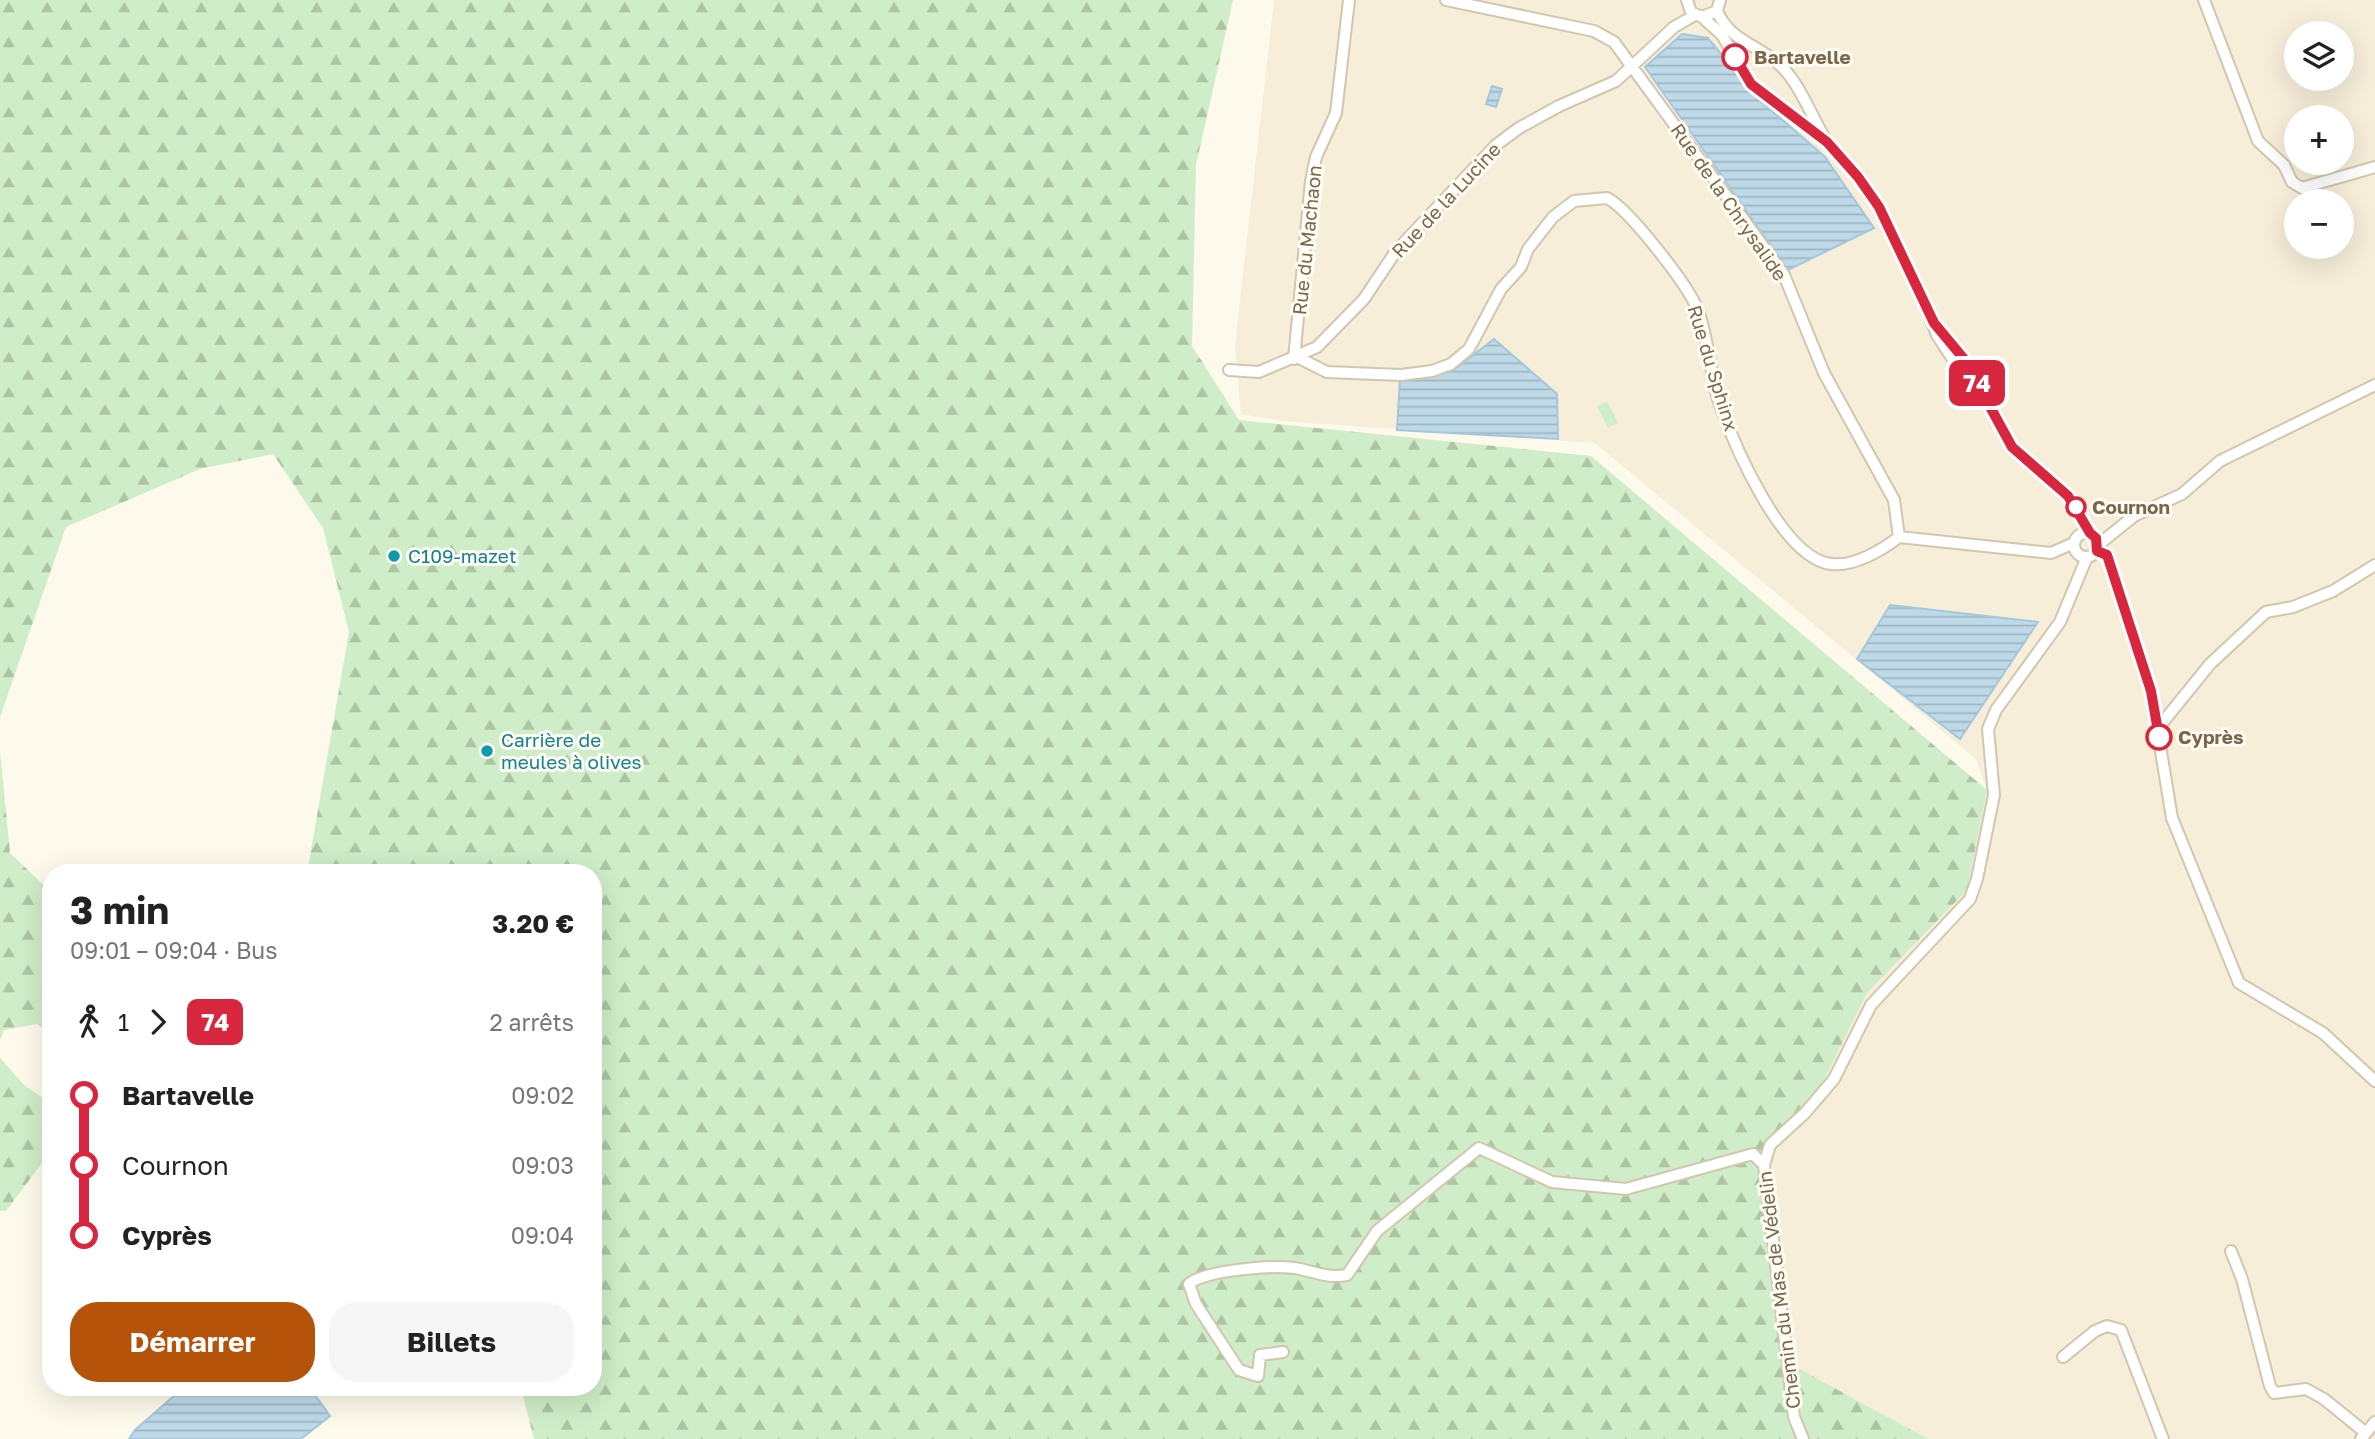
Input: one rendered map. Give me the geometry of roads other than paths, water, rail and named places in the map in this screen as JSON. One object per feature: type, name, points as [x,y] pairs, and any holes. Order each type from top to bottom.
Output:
[{"type":"street","name":"Rue du Machaon","points":[[1296,358],[1311,181],[1316,157],[1336,113],[1349,0]]},
{"type":"street","name":"Rue de la Chrysalide","points":[[1446,0],[1594,31],[1614,43],[1784,275],[1824,373],[1895,500],[1899,537]]},
{"type":"street","points":[[2204,0],[2258,141],[2278,158],[2292,182],[2302,188],[2375,167]]},
{"type":"street","name":"Rue de la Lucine","points":[[1228,370],[1259,372],[1317,347],[1364,299],[1396,251],[1496,145],[1519,128],[1559,106],[1616,81],[1674,27],[1687,2]]},
{"type":"street","points":[[1687,2],[1698,16],[1722,35],[1751,84],[1827,142],[1858,177],[1879,207],[1934,323],[1976,380],[2012,447],[2068,496],[2080,512],[2086,546]]},
{"type":"street","name":"Rue de la Lucine","points":[[1674,27],[1718,6]]},
{"type":"street","points":[[1718,6],[1730,33],[1771,58],[1788,74],[1827,142]]},
{"type":"street","name":"Rue du Sphinx","points":[[1296,358],[1327,372],[1401,375],[1432,371],[1451,364],[1469,349],[1501,289],[1521,267],[1528,249],[1553,218],[1574,201],[1607,198],[1629,214],[1695,304],[1719,402],[1766,503],[1783,530],[1813,558],[1830,565],[1844,564],[1884,549],[1899,537]]},
{"type":"street","points":[[1899,537],[2022,551],[2062,550],[2086,546],[2107,536],[2134,516],[2182,494],[2220,461],[2375,385]]},
{"type":"street","points":[[2086,546],[2107,555],[2151,691],[2172,818],[2239,984],[2323,1033],[2375,1081]]},
{"type":"street","name":"Chemin du Mas de Védelin","points":[[1804,1439],[1794,1417],[1764,1165],[1770,1145],[1805,1113],[1834,1079],[1871,1005],[1970,899],[1977,879],[1994,795],[1988,729],[1996,710],[2060,622],[2086,546]]},
{"type":"street","points":[[2159,727],[2210,664],[2266,612],[2293,607],[2333,591],[2375,565]]},
{"type":"street","points":[[1283,1352],[1261,1355],[1258,1376],[1239,1370],[1196,1304],[1189,1284],[1198,1276],[1231,1270],[1297,1268],[1329,1278],[1347,1275],[1377,1231],[1479,1148],[1552,1182],[1626,1189],[1753,1154],[1764,1165]]},
{"type":"street","points":[[2231,1251],[2242,1279],[2274,1393],[2306,1389],[2324,1399],[2364,1436],[2375,1422]]},
{"type":"street","points":[[2063,1357],[2095,1331],[2107,1326],[2121,1331],[2163,1439]]},
{"type":"water","points":[[1682,34],[1708,38],[1756,97],[1825,157],[1874,228],[1788,270],[1645,67]]},
{"type":"water","points":[[1492,86],[1502,89],[1496,107],[1486,104]]},
{"type":"water","points":[[1494,339],[1557,394],[1558,439],[1397,430],[1400,378],[1452,371]]},
{"type":"water","points":[[1890,605],[2038,622],[1960,739],[1857,659]]},
{"type":"water","points":[[174,1396],[316,1396],[330,1416],[301,1439],[129,1439],[135,1430]]},
{"type":"place","name":"Bartavelle","points":[[1735,57]]},
{"type":"place","name":"Cournon","points":[[2076,507]]},
{"type":"place","name":"C109-mazet","points":[[394,556]]},
{"type":"place","name":"Cyprès","points":[[2159,737]]},
{"type":"place","name":"Carrière de meules à olives","points":[[487,751]]}]
